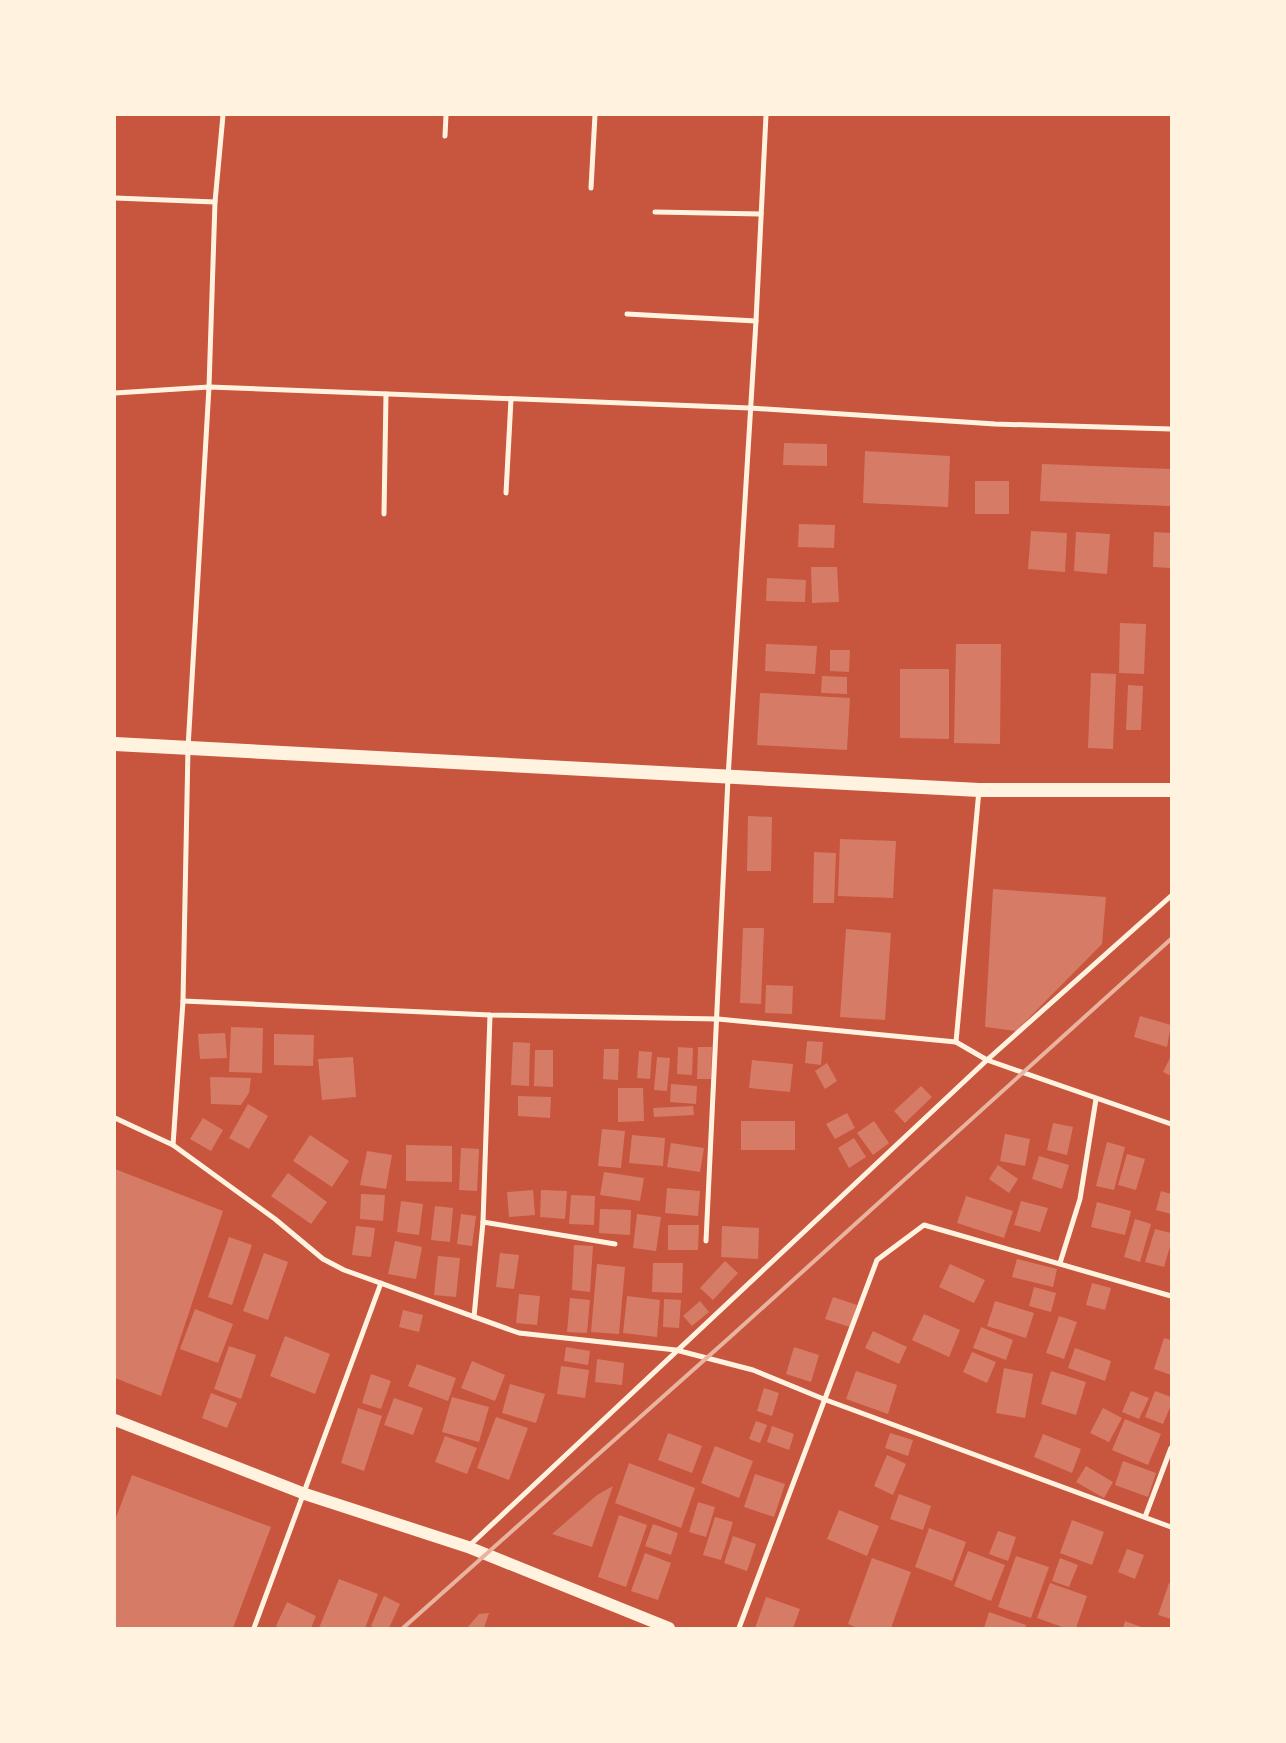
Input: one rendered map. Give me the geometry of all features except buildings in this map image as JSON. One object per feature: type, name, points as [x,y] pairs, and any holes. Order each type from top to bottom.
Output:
[{"type":"highway","points":[[115,744],[979,790],[1171,790]]},
{"type":"main road","points":[[115,1420],[305,1494],[468,1548],[669,1628]]},
{"type":"street","points":[[173,1145],[182,1001],[188,748],[209,387],[215,202],[223,115]]},
{"type":"street","points":[[445,136],[446,115]]},
{"type":"street","points":[[591,188],[595,115]]},
{"type":"street","points":[[706,1241],[728,778],[756,321],[766,115]]},
{"type":"street","points":[[115,198],[215,202]]},
{"type":"street","points":[[655,212],[762,214]]},
{"type":"street","points":[[628,314],[756,321]]},
{"type":"street","points":[[115,393],[209,387],[750,408],[994,424],[1171,429]]},
{"type":"street","points":[[384,514],[386,394]]},
{"type":"street","points":[[506,492],[511,399]]},
{"type":"street","points":[[956,1042],[979,790]]},
{"type":"street","points":[[468,1548],[676,1350],[987,1060],[1171,896]]},
{"type":"street","points":[[182,1001],[490,1015],[718,1019],[956,1042],[987,1060],[1171,1124]]},
{"type":"street","points":[[474,1317],[483,1222],[490,1015]]},
{"type":"street","points":[[1060,1263],[1080,1199],[1096,1099]]},
{"type":"street","points":[[115,1118],[173,1145],[275,1219],[323,1259],[344,1270],[519,1333],[676,1350],[753,1370],[826,1400],[1171,1528]]},
{"type":"street","points":[[483,1222],[614,1244]]},
{"type":"street","points":[[740,1628],[877,1260],[924,1225],[1171,1296]]},
{"type":"street","points":[[254,1628],[305,1494],[381,1283]]},
{"type":"street","points":[[1144,1517],[1171,1448]]},
{"type":"railway","points":[[403,1628],[729,1338],[1171,939]]}]
